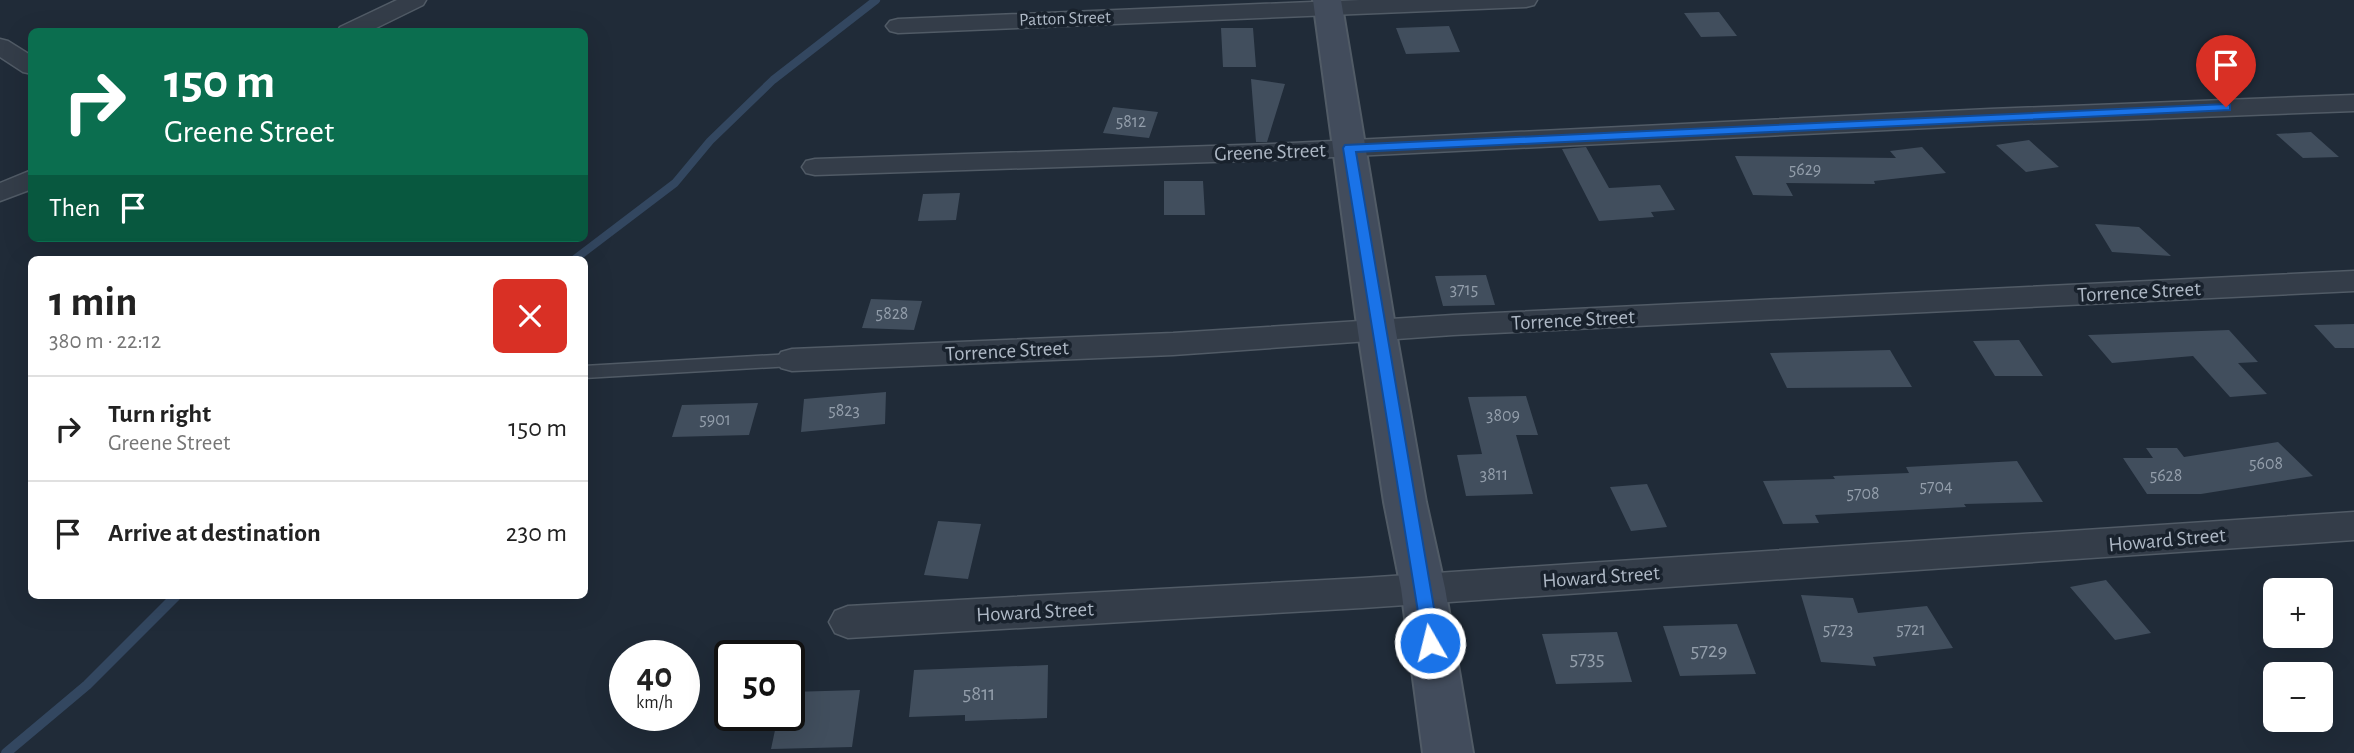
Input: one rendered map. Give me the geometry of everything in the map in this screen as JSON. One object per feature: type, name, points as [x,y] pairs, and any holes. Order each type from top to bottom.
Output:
[{"type":"main road","points":[[1327,4],[1377,331],[1405,502],[1423,588],[1448,753]]},
{"type":"street","points":[[356,28],[415,0]]},
{"type":"street","name":"Patton Street","points":[[898,26],[1327,4],[1526,0]]},
{"type":"street","points":[[0,46],[28,64]]},
{"type":"street","name":"Greene Street","points":[[816,167],[1349,148],[2354,103]]},
{"type":"street","points":[[0,193],[28,180]]},
{"type":"street","name":"Torrence Street","points":[[792,360],[1173,344],[1377,331],[2354,281]]},
{"type":"street","name":"Howard Street","points":[[848,622],[1423,588],[2354,526]]},
{"type":"lane","points":[[588,372],[792,360]]},
{"type":"building","points":[[1719,12],[1737,36],[1701,37],[1684,13]]},
{"type":"building","points":[[1449,26],[1460,52],[1406,54],[1396,28]]},
{"type":"building","points":[[1221,28],[1253,28],[1256,67],[1223,67]]},
{"type":"building","points":[[1251,79],[1285,84],[1267,142],[1256,142]]},
{"type":"building","points":[[1113,107],[1158,112],[1149,138],[1103,133]]},
{"type":"building","points":[[2311,132],[2339,157],[2303,158],[2276,134]]},
{"type":"building","points":[[2029,140],[2059,167],[2026,172],[1996,145]]},
{"type":"building","points":[[1586,147],[1609,188],[1660,185],[1675,210],[1651,212],[1654,217],[1599,221],[1562,149]]},
{"type":"building","points":[[1922,147],[1946,173],[1874,181],[1875,184],[1786,183],[1793,196],[1753,195],[1735,156],[1896,158],[1890,151]]},
{"type":"building","points":[[1164,181],[1203,181],[1205,215],[1164,215]]},
{"type":"building","points":[[960,193],[956,220],[918,221],[923,194]]},
{"type":"building","points":[[2095,224],[2139,227],[2171,256],[2112,252]]},
{"type":"building","points":[[1486,275],[1495,305],[1443,306],[1435,276]]},
{"type":"building","points":[[871,299],[922,301],[914,330],[862,328]]},
{"type":"building","points":[[2354,324],[2354,348],[2335,348],[2314,325]]},
{"type":"building","points":[[2229,330],[2258,362],[2238,363],[2267,394],[2230,397],[2193,356],[2112,363],[2088,335]]},
{"type":"building","points":[[2019,340],[2043,376],[1995,376],[1973,341]]},
{"type":"building","points":[[1890,350],[1912,387],[1787,388],[1770,353]]},
{"type":"building","points":[[886,392],[885,424],[801,432],[804,399]]},
{"type":"building","points":[[1526,396],[1538,435],[1516,435],[1533,494],[1466,496],[1457,455],[1482,454],[1468,397]]},
{"type":"building","points":[[758,403],[749,435],[672,437],[682,405]]},
{"type":"building","points":[[2278,442],[2313,476],[2201,494],[2147,494],[2123,458],[2153,458],[2146,448],[2177,448],[2184,457]]},
{"type":"building","points":[[2017,461],[2043,502],[1964,504],[1966,507],[1815,515],[1819,523],[1783,524],[1763,481],[1835,479],[1833,476],[1909,473],[1906,467]]},
{"type":"building","points":[[1647,484],[1667,527],[1631,531],[1610,487]]},
{"type":"building","points":[[938,521],[981,524],[968,579],[924,575]]},
{"type":"building","points":[[2106,580],[2151,633],[2115,640],[2070,587]]},
{"type":"building","points":[[1801,595],[1853,598],[1858,613],[1927,606],[1953,648],[1873,657],[1876,666],[1821,662]]},
{"type":"building","points":[[1737,624],[1756,674],[1680,676],[1663,626]]},
{"type":"building","points":[[1617,632],[1632,682],[1556,684],[1542,634]]},
{"type":"building","points":[[1048,665],[1047,718],[965,721],[965,715],[909,717],[914,670]]},
{"type":"building","points":[[860,690],[852,747],[771,749],[775,731],[805,731],[805,692]]},
{"type":"waterway","points":[[579,256],[675,183],[710,141],[773,80],[876,0]]},
{"type":"waterway","points":[[6,753],[87,685],[173,599]]},
{"type":"route","points":[[1430,643],[1349,148],[2226,107]]}]
